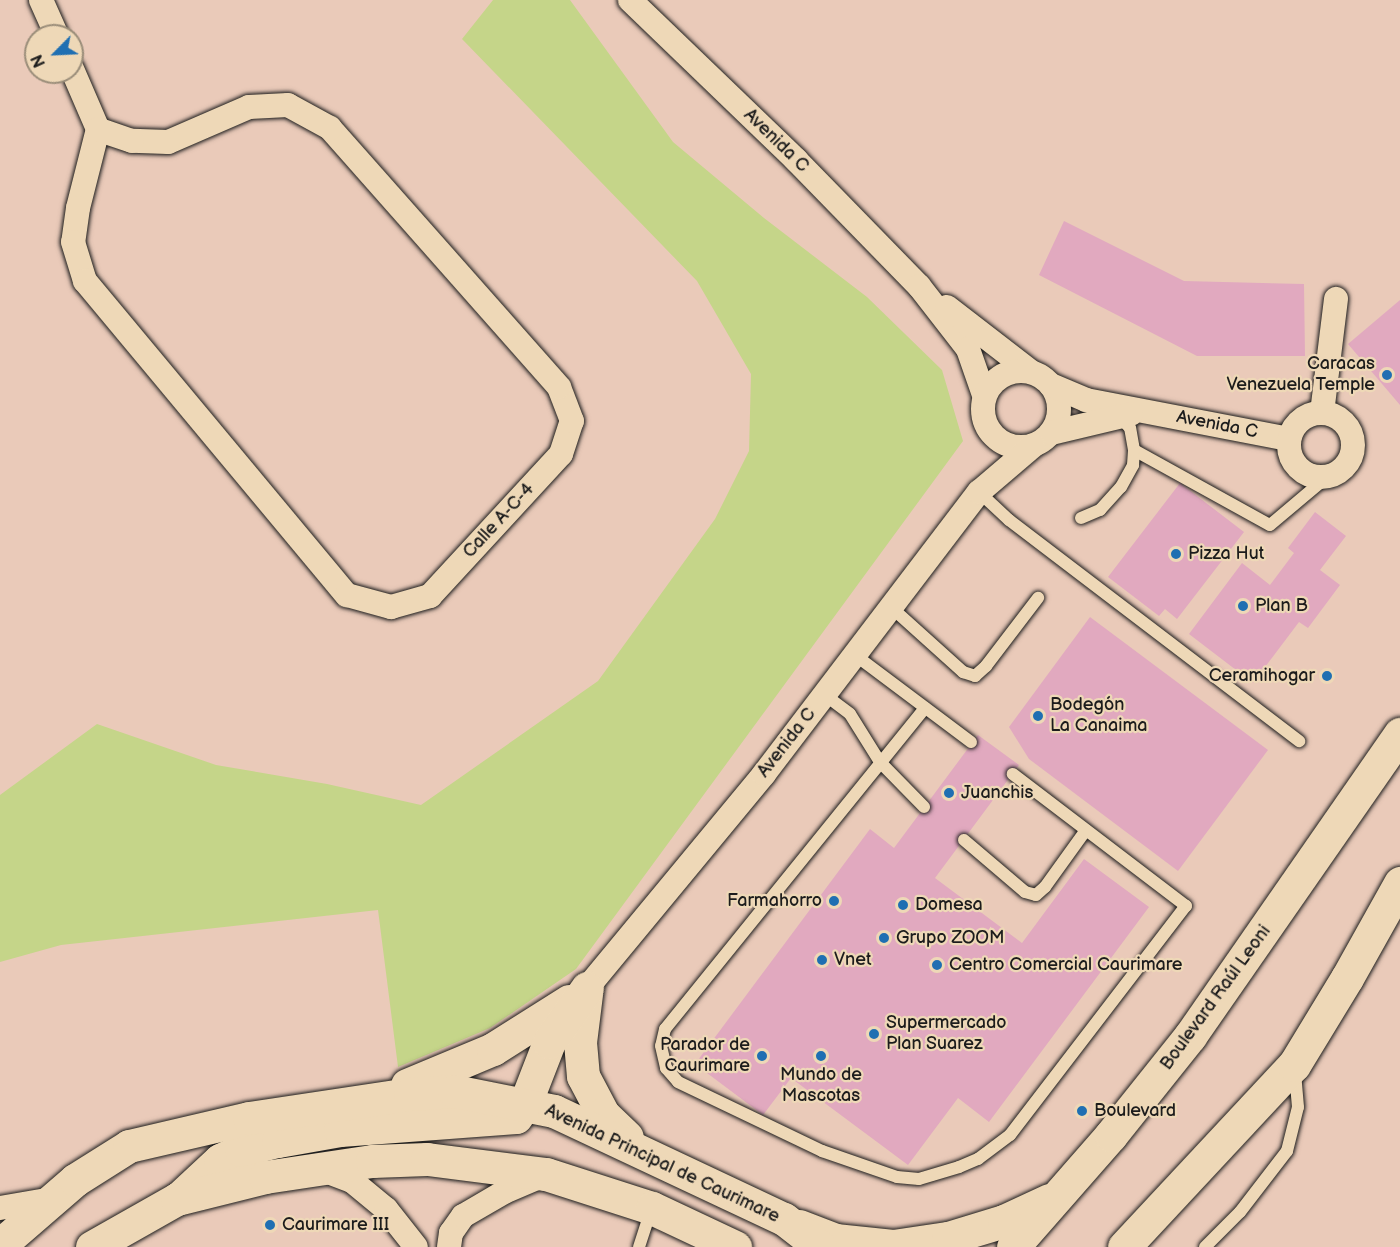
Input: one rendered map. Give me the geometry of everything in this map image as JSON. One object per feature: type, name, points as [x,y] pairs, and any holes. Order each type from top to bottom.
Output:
[{"type":"main road","name":"Boulevard Raúl Leoni","points":[[1012,1247],[1112,1135],[1190,1036],[1400,734]]},
{"type":"main road","points":[[1124,1247],[1294,1065],[1347,978],[1400,883]]},
{"type":"main road","points":[[92,1247],[120,1237],[177,1199],[208,1169],[241,1150],[340,1130],[510,1120],[520,1113],[525,1104],[549,1042],[587,988]]},
{"type":"main road","points":[[350,1105],[417,1082],[493,1049],[555,1012],[587,988]]},
{"type":"main road","points":[[587,988],[580,1042],[583,1076],[603,1114],[649,1155]]},
{"type":"main road","name":"Avenida Principal de Caurimare","points":[[0,1245],[52,1199],[104,1160],[129,1146],[249,1118],[350,1105],[410,1094],[454,1091],[554,1111],[784,1219],[820,1247]]},
{"type":"main road","points":[[177,1199],[266,1177],[372,1161],[427,1159],[546,1174],[651,1208],[731,1246]]},
{"type":"main road","points":[[784,1219],[835,1240],[892,1246],[948,1238],[1004,1221],[1059,1195]]},
{"type":"street","points":[[41,0],[52,24]]},
{"type":"street","name":"Avenida C","points":[[630,0],[796,160],[919,286],[968,349],[984,395],[982,414],[989,432],[990,458],[980,492]]},
{"type":"street","points":[[78,84],[98,129]]},
{"type":"street","name":"Calle A-C-4","points":[[288,105],[330,128],[560,387],[572,421],[561,454],[430,596],[391,607],[347,595],[85,280],[73,242],[78,208],[98,129],[132,141],[168,142],[249,107],[288,105]]},
{"type":"street","name":"Avenida C","points":[[919,286],[1041,378],[1086,400],[1289,439]]},
{"type":"street","points":[[1322,413],[1336,298]]},
{"type":"street","points":[[984,395],[995,380],[1012,371],[1041,378],[1057,396],[1059,409],[1042,439]]},
{"type":"street","name":"Avenida C","points":[[989,432],[996,440],[1014,448],[1146,411]]},
{"type":"street","points":[[1322,413],[1341,420],[1348,428],[1353,448],[1345,467],[1327,477],[1317,477],[1304,473],[1295,464],[1290,452],[1289,439],[1301,420],[1322,413]]},
{"type":"street","name":"Avenida C","points":[[587,988],[764,774],[980,492],[1042,439]]},
{"type":"street","points":[[320,1169],[352,1181],[386,1209],[416,1247]]},
{"type":"street","points":[[449,1247],[451,1233],[463,1216],[504,1192],[546,1174]]},
{"type":"street","name":"Avenida Principal de Caurimare","points":[[0,1208],[52,1199]]},
{"type":"lane","points":[[1081,518],[1100,510],[1121,487],[1133,465],[1134,450],[1130,428],[1119,417]]},
{"type":"lane","points":[[1134,450],[1270,525],[1327,477]]},
{"type":"lane","points":[[980,492],[1009,520],[1299,741]]},
{"type":"lane","points":[[892,608],[963,672],[975,676],[986,666],[1038,598]]},
{"type":"lane","points":[[855,655],[971,742]]},
{"type":"lane","points":[[825,695],[850,714],[880,762],[924,807]]},
{"type":"lane","points":[[925,708],[665,1029],[661,1046],[666,1068],[678,1082],[822,1150],[897,1177],[919,1179],[960,1167],[978,1159],[1010,1135],[1186,906],[1013,774]]},
{"type":"lane","points":[[964,840],[1025,892],[1036,896],[1086,830]]},
{"type":"lane","points":[[1205,1247],[1240,1212],[1287,1151],[1298,1107],[1294,1065]]},
{"type":"lane","points":[[639,1247],[651,1208]]},
{"type":"green space","points":[[493,0],[570,0],[673,142],[764,218],[867,297],[942,370],[963,441],[576,969],[490,1028],[398,1067],[378,910],[61,945],[0,962],[0,795],[97,724],[216,765],[327,784],[421,805],[598,681],[715,519],[749,451],[751,374],[697,281],[462,39]]},
{"type":"building","points":[[1064,221],[1184,281],[1304,284],[1305,356],[1197,356],[1039,275]]},
{"type":"building","name":"Caracas Venezuela Temple","points":[[1400,300],[1400,405],[1348,344]]},
{"type":"building","name":"Pizza Hut","points":[[1180,483],[1244,532],[1177,619],[1165,609],[1159,616],[1108,577]]},
{"type":"building","points":[[1315,512],[1346,536],[1320,570],[1340,585],[1308,628],[1299,622],[1253,683],[1189,634],[1242,563],[1270,585],[1294,553],[1288,548]]},
{"type":"building","points":[[1090,617],[1268,750],[1178,871],[1029,759],[1009,727]]},
{"type":"building","name":"Centro Comercial Caurimare","points":[[978,735],[1019,765],[935,878],[1022,943],[1084,859],[1149,907],[989,1122],[958,1098],[908,1165],[791,1078],[763,1115],[695,1064],[870,829],[894,848]]},
{"type":"place","name":"Caracas Venezuela Temple","points":[[1387,375]]},
{"type":"place","name":"Pizza Hut","points":[[1176,554]]},
{"type":"place","name":"Plan B","points":[[1243,606]]},
{"type":"place","name":"Ceramihogar","points":[[1327,676]]},
{"type":"place","name":"Bodegón La Canaima","points":[[1038,716]]},
{"type":"place","name":"Juanchis","points":[[949,793]]},
{"type":"place","name":"Farmahorro","points":[[834,901]]},
{"type":"place","name":"Domesa","points":[[903,905]]},
{"type":"place","name":"Grupo ZOOM","points":[[884,938]]},
{"type":"place","name":"Vnet","points":[[822,960]]},
{"type":"place","name":"Centro Comercial Caurimare","points":[[937,965]]},
{"type":"place","name":"Supermercado Plan Suarez","points":[[874,1034]]},
{"type":"place","name":"Parador de Caurimare","points":[[762,1056]]},
{"type":"place","name":"Mundo de Mascotas","points":[[821,1056]]},
{"type":"place","name":"Boulevard","points":[[1082,1111]]},
{"type":"place","name":"Caurimare III","points":[[270,1225]]}]
